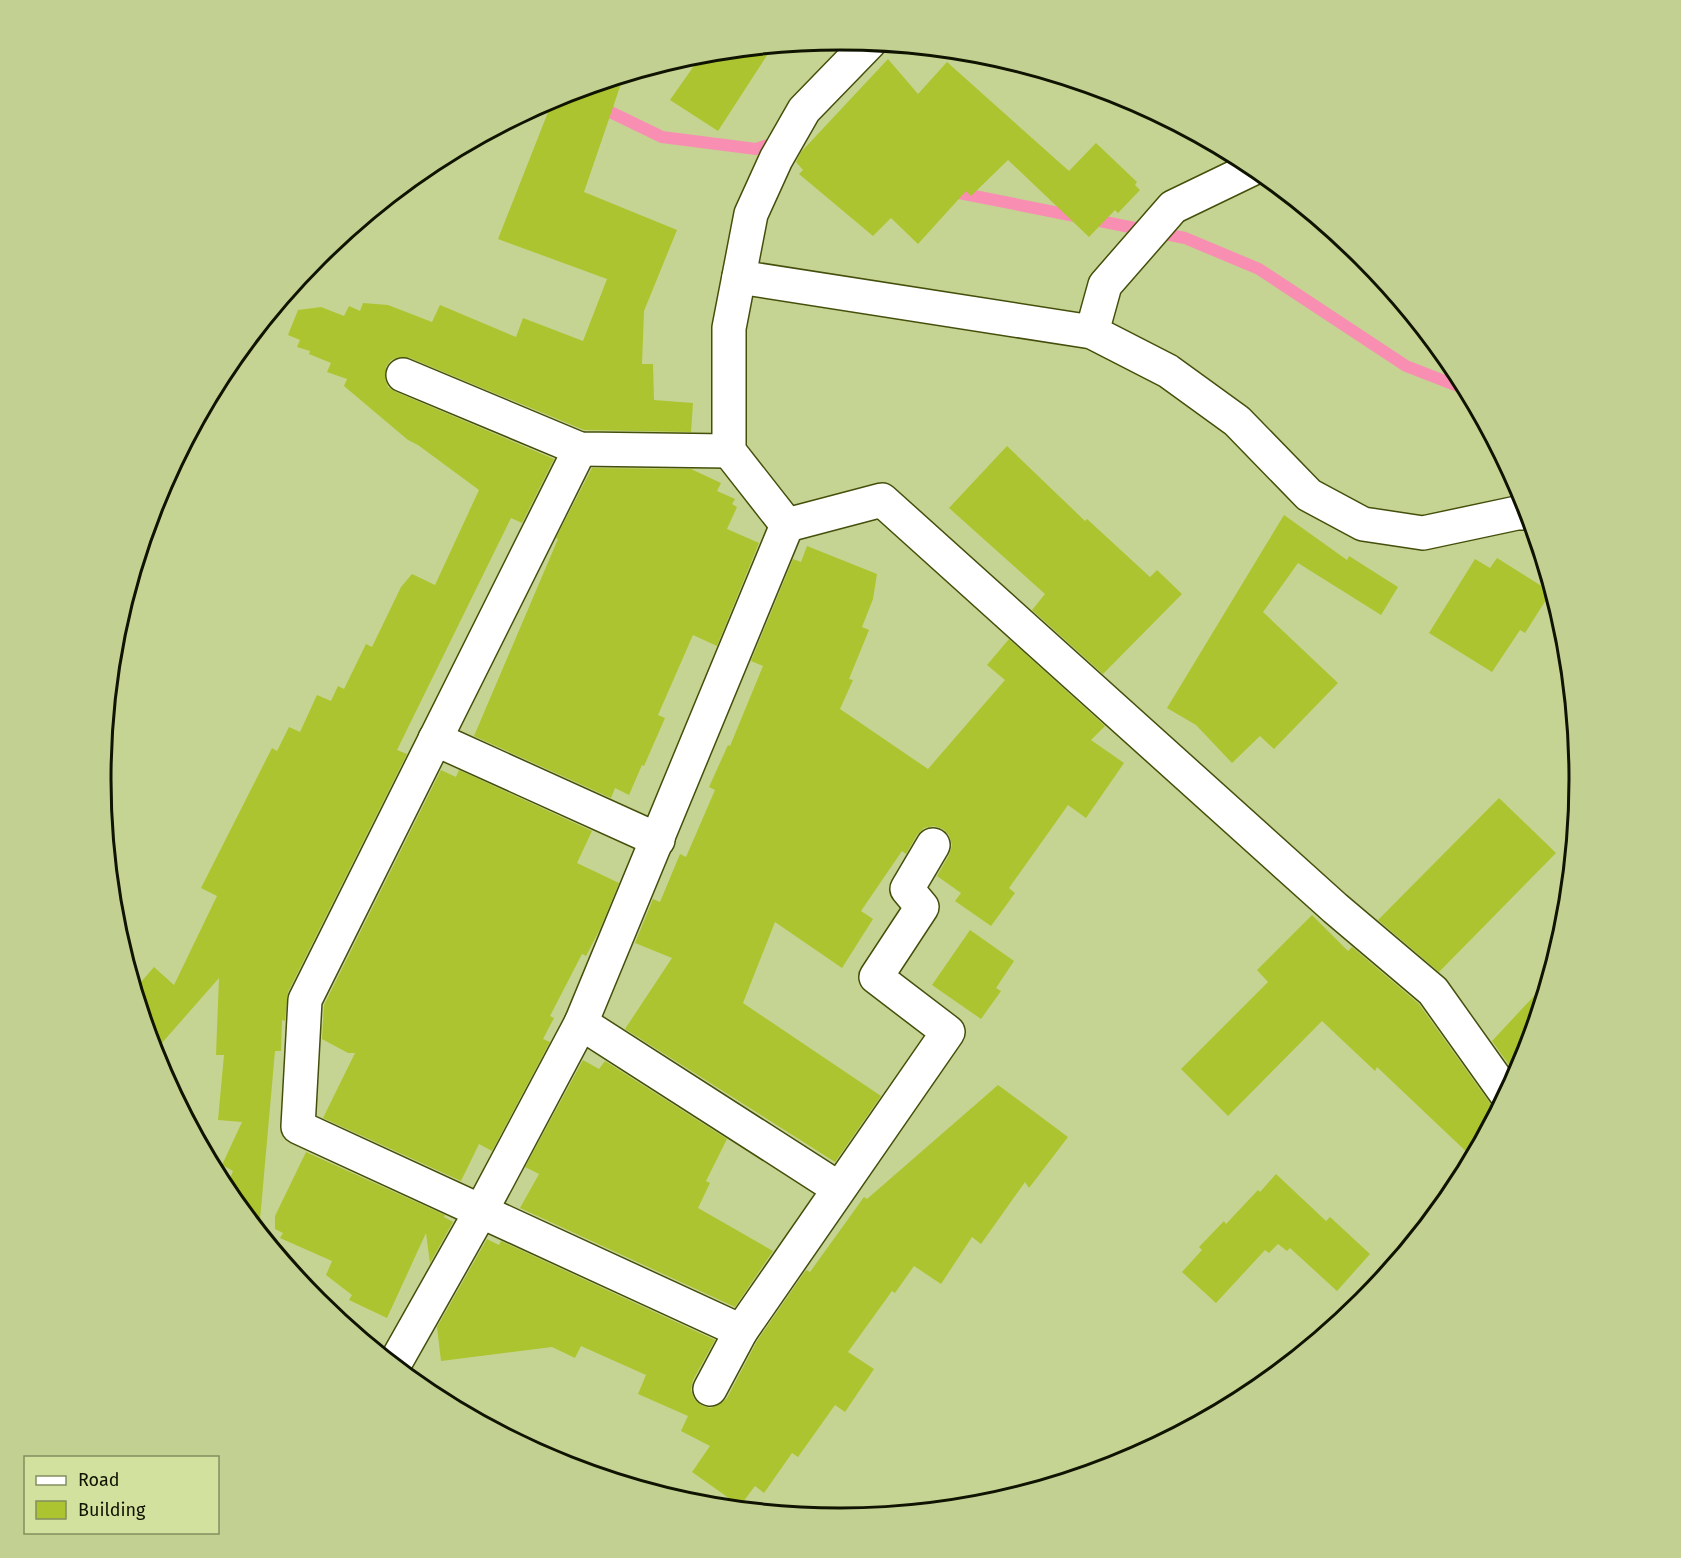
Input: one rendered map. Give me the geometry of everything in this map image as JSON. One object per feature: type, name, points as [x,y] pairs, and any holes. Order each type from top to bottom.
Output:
[{"type":"street","points":[[787,525],[729,451],[729,328],[751,214],[776,159],[804,110],[861,50]]},
{"type":"street","points":[[1092,332],[1105,285],[1173,207],[1246,172]]},
{"type":"street","points":[[739,277],[1092,332],[1168,371],[1237,421],[1309,495],[1363,524],[1423,533],[1519,513]]},
{"type":"street","points":[[403,375],[580,449],[729,451]]},
{"type":"street","points":[[580,449],[305,1000],[298,1127],[741,1331]]},
{"type":"street","points":[[787,525],[882,500],[1335,908],[1433,991],[1501,1087]]},
{"type":"street","points":[[397,1359],[481,1211],[581,1023],[787,525]]},
{"type":"street","points":[[435,739],[658,840]]},
{"type":"street","points":[[710,1389],[741,1331],[948,1032],[876,977],[922,907],[907,889],[933,845]]},
{"type":"street","points":[[581,1023],[838,1188]]},
{"type":"building","points":[[768,54],[718,131],[670,100],[695,65]]},
{"type":"building","points":[[888,59],[918,94],[947,62],[1069,171],[1096,143],[1137,182],[1135,185],[1140,190],[1118,213],[1115,210],[1089,237],[1008,160],[971,196],[966,191],[918,244],[891,218],[873,236],[799,174],[803,170],[796,162],[801,152]]},
{"type":"building","points":[[621,83],[584,192],[677,230],[644,311],[642,364],[653,364],[654,400],[693,403],[691,432],[584,430],[410,358],[400,357],[391,360],[386,367],[385,378],[388,387],[396,392],[554,459],[522,523],[511,518],[397,750],[407,754],[288,992],[285,1021],[282,1020],[281,1051],[275,1051],[260,1220],[230,1178],[233,1171],[222,1165],[242,1122],[218,1120],[224,1055],[216,1055],[219,978],[162,1043],[141,983],[154,967],[174,985],[217,896],[201,888],[272,748],[277,751],[289,727],[300,732],[317,695],[331,701],[338,686],[344,689],[366,644],[372,647],[401,587],[412,574],[435,585],[479,490],[408,440],[344,386],[347,379],[327,372],[331,363],[309,354],[310,351],[297,347],[300,340],[288,335],[298,310],[321,307],[344,316],[349,306],[360,311],[363,303],[388,305],[432,322],[440,305],[516,337],[523,318],[583,341],[607,279],[498,239],[549,111]]},
{"type":"building","points":[[1007,446],[1085,521],[1087,519],[1150,577],[1157,570],[1182,594],[1103,674],[1032,610],[1045,594],[949,508]]},
{"type":"building","points":[[592,468],[691,469],[721,483],[717,491],[735,499],[732,504],[737,507],[727,529],[759,543],[717,646],[693,635],[658,715],[665,718],[644,766],[642,765],[629,795],[615,788],[611,798],[474,736],[558,539],[556,538]]},
{"type":"building","points":[[1284,515],[1347,560],[1349,556],[1398,587],[1381,615],[1298,563],[1263,612],[1338,683],[1274,749],[1260,736],[1232,763],[1196,725],[1167,708]]},
{"type":"building","points":[[807,546],[877,574],[873,599],[862,627],[869,630],[849,679],[853,680],[840,709],[928,769],[1005,680],[987,665],[1009,639],[1105,726],[1091,740],[1124,763],[1086,818],[1068,805],[1009,888],[1015,893],[991,926],[955,901],[961,893],[937,876],[952,845],[949,835],[943,829],[934,826],[924,828],[917,835],[906,854],[902,851],[861,911],[873,919],[842,968],[775,922],[743,1003],[881,1096],[835,1162],[625,1029],[672,958],[635,943],[653,899],[660,902],[680,854],[686,857],[715,790],[709,787],[728,745],[730,746],[763,666],[751,661],[793,559],[801,562]]},
{"type":"building","points":[[1497,558],[1544,588],[1547,598],[1525,633],[1520,630],[1492,672],[1429,633],[1475,559],[1490,568]]},
{"type":"building","points":[[441,770],[456,777],[459,770],[592,831],[577,863],[619,883],[586,956],[582,954],[550,1016],[554,1018],[543,1039],[550,1042],[492,1151],[479,1144],[461,1181],[323,1118],[355,1053],[348,1053],[322,1039],[324,1005]]},
{"type":"building","points":[[1499,798],[1556,853],[1439,972],[1378,920]]},
{"type":"building","points":[[1312,915],[1348,951],[1352,947],[1419,1004],[1493,1106],[1467,1152],[1377,1067],[1375,1071],[1322,1021],[1228,1116],[1181,1069],[1268,982],[1257,970]]},
{"type":"building","points":[[970,930],[1014,961],[996,988],[1001,991],[981,1019],[932,985]]},
{"type":"building","points":[[1537,992],[1510,1067],[1492,1041]]},
{"type":"building","points":[[583,1060],[599,1069],[605,1061],[727,1139],[706,1181],[710,1183],[698,1208],[773,1251],[735,1307],[520,1208],[539,1174],[525,1167]]},
{"type":"building","points":[[998,1085],[1068,1137],[1029,1188],[1025,1182],[981,1244],[972,1237],[941,1284],[914,1266],[895,1293],[892,1291],[848,1352],[874,1369],[845,1412],[835,1405],[798,1457],[792,1453],[764,1493],[755,1486],[743,1502],[731,1500],[692,1472],[710,1446],[681,1431],[688,1416],[638,1394],[646,1375],[581,1346],[575,1358],[552,1347],[441,1361],[437,1327],[487,1239],[499,1245],[501,1241],[715,1340],[693,1380],[691,1390],[694,1399],[701,1405],[710,1408],[719,1405],[727,1398],[757,1341],[806,1270],[810,1272],[864,1197],[867,1199]]},
{"type":"building","points":[[306,1152],[445,1215],[444,1217],[453,1222],[430,1263],[426,1233],[387,1318],[349,1300],[352,1295],[326,1275],[332,1261],[280,1238],[283,1233],[275,1229],[275,1216]]},
{"type":"building","points":[[1276,1174],[1326,1221],[1330,1217],[1370,1254],[1337,1291],[1290,1248],[1287,1251],[1278,1244],[1269,1253],[1265,1250],[1216,1303],[1182,1272],[1202,1250],[1199,1247],[1224,1221],[1226,1224],[1258,1190],[1260,1192]]},
{"type":"waterway","points":[[581,98],[662,137],[756,149],[768,145],[779,149]]},
{"type":"waterway","points":[[949,191],[1185,238],[1259,269],[1406,366],[1453,384]]}]
